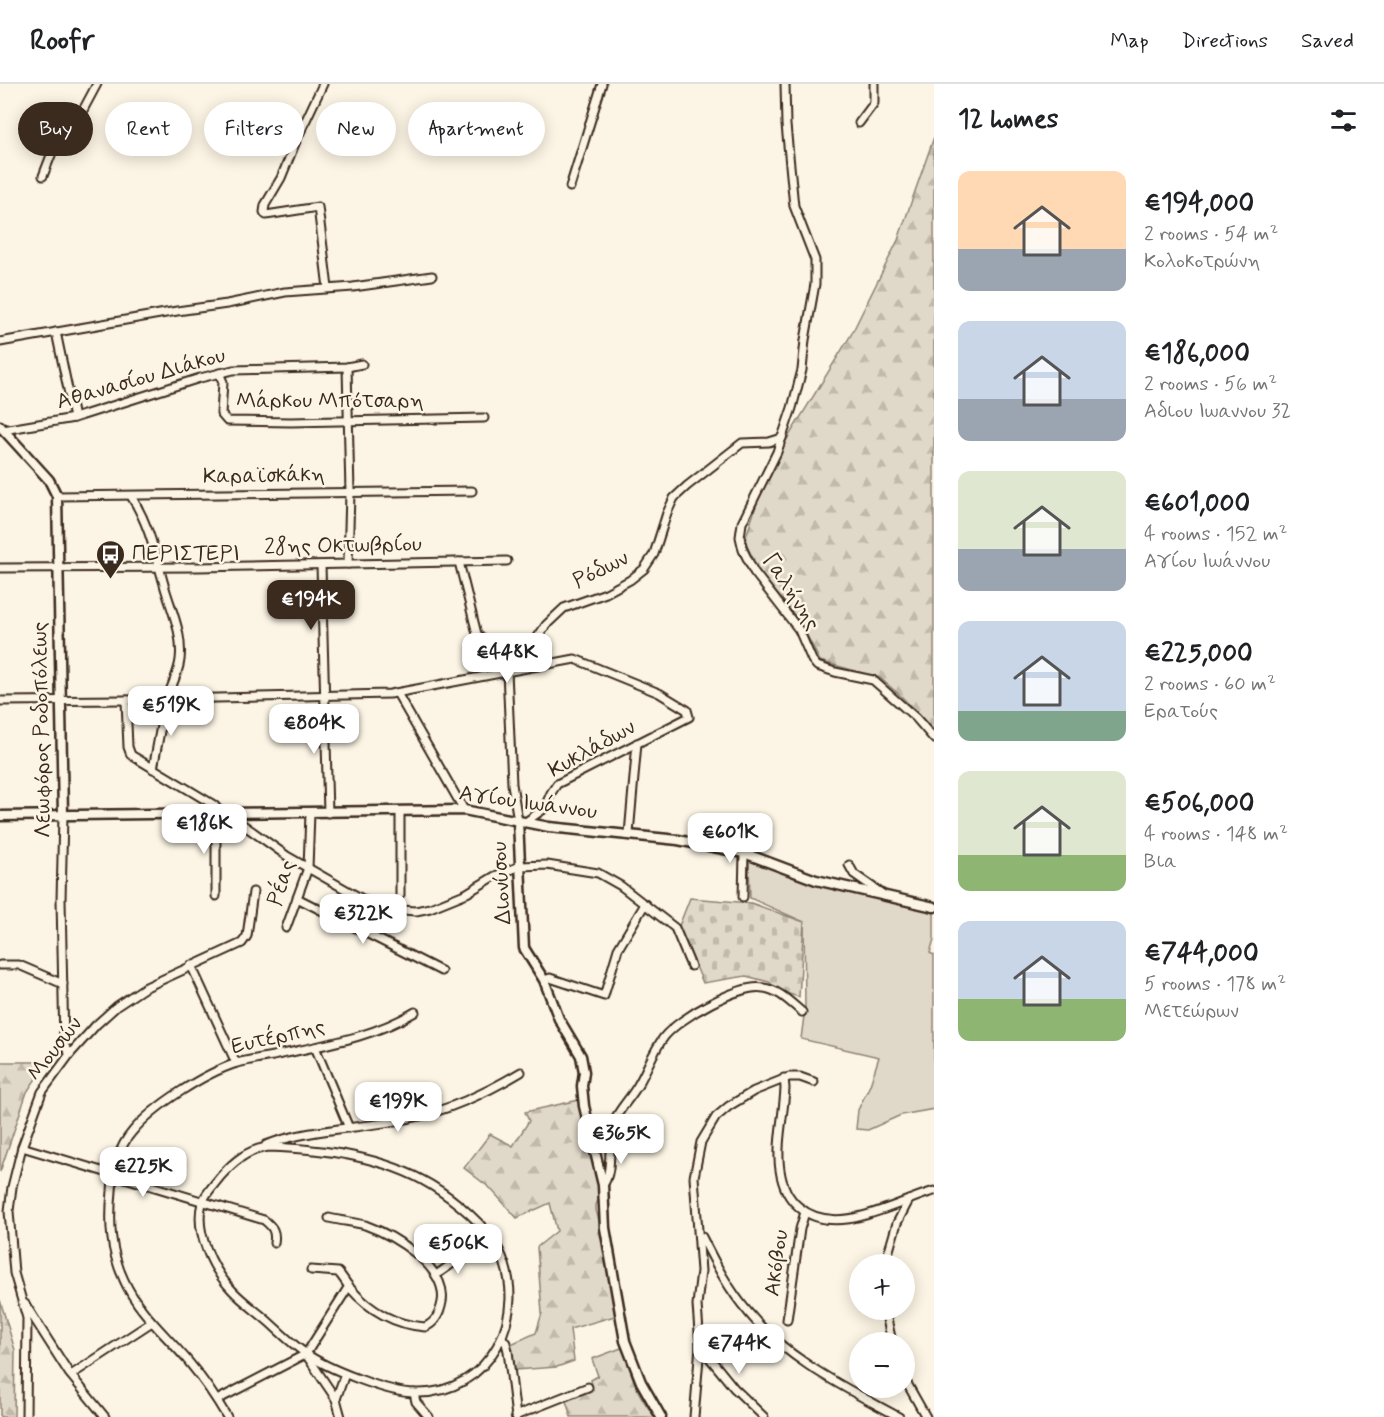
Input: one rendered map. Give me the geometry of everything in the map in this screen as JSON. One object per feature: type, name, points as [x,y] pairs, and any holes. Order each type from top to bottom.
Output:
[{"type":"street","points":[[43,176],[53,150],[88,102],[97,84]]},
{"type":"street","points":[[323,84],[264,212],[266,215],[318,207],[328,288]]},
{"type":"street","points":[[570,187],[602,84]]},
{"type":"street","points":[[782,438],[802,370],[816,274],[815,260],[794,206],[788,153],[785,84]]},
{"type":"street","points":[[859,123],[874,103],[874,84]]},
{"type":"street","points":[[0,342],[285,292],[353,287],[432,276]]},
{"type":"street","points":[[56,332],[74,418]]},
{"type":"street","name":"Αθανασίου Διάκου","points":[[1,428],[74,418],[233,370],[347,367],[362,364]]},
{"type":"street","points":[[347,367],[350,493],[348,564]]},
{"type":"street","name":"Μάρκου Μπότσαρη","points":[[219,373],[223,382],[221,414],[227,421],[484,418]]},
{"type":"street","points":[[1,428],[49,480],[57,496]]},
{"type":"street","name":"Ρόδων","points":[[507,671],[524,657],[546,625],[564,608],[606,593],[630,580],[644,569],[654,554],[674,498],[687,486],[742,443],[769,442],[782,438]]},
{"type":"street","name":"Γαλήνης","points":[[782,438],[742,523],[740,537],[743,550],[754,572],[799,630],[817,666],[873,680],[916,718],[934,739]]},
{"type":"street","name":"Καραϊσκάκη","points":[[57,496],[471,492]]},
{"type":"street","name":"Λεωφόρος Ροδοπόλεως","points":[[57,496],[63,815],[61,900],[64,1045],[70,1053]]},
{"type":"street","points":[[131,496],[148,527],[175,615],[180,641],[180,662],[170,696],[167,699],[153,769]]},
{"type":"street","name":"28ης Οκτωβρίου","points":[[0,568],[507,561]]},
{"type":"street","points":[[459,562],[477,634],[482,639],[524,657]]},
{"type":"street","points":[[321,565],[328,813]]},
{"type":"street","name":"Κυκλάδων","points":[[507,671],[575,659],[583,661],[659,693],[687,710],[689,717],[557,784],[544,809],[521,822]]},
{"type":"street","points":[[0,701],[397,693],[507,671]]},
{"type":"street","name":"Διονύσου","points":[[507,671],[512,784],[521,822],[520,866],[524,948],[544,980],[559,1019],[581,1056],[584,1072],[582,1086],[585,1115],[603,1185],[604,1228],[626,1341],[640,1382],[661,1417]]},
{"type":"street","points":[[397,693],[464,810]]},
{"type":"street","points":[[126,700],[131,755],[214,805],[222,814],[271,846],[364,900],[388,909],[417,911],[456,898],[495,876],[520,866],[547,865],[598,873],[645,904],[675,928],[691,966]]},
{"type":"street","points":[[629,834],[637,743]]},
{"type":"street","name":"Αγίου Ιωάννου","points":[[0,816],[464,810],[549,827],[678,840],[744,853],[816,880],[934,907]]},
{"type":"street","points":[[400,811],[400,895]]},
{"type":"street","name":"Ρέας","points":[[285,928],[308,868],[310,813]]},
{"type":"street","points":[[216,896],[222,814]]},
{"type":"street","points":[[744,853],[744,897]]},
{"type":"street","points":[[849,865],[854,874],[884,895]]},
{"type":"street","name":"Μουσών","points":[[105,1417],[70,1375],[30,1318],[21,1296],[14,1273],[9,1211],[12,1187],[22,1147],[42,1092],[70,1053],[117,1006],[144,988],[242,943],[247,936],[253,892]]},
{"type":"street","points":[[297,898],[441,971]]},
{"type":"street","points":[[544,980],[550,978],[604,996],[618,949],[645,904]]},
{"type":"street","points":[[0,965],[19,965],[63,984]]},
{"type":"street","points":[[191,965],[236,1063]]},
{"type":"street","points":[[603,1185],[607,1179],[613,1124],[620,1109],[637,1088],[664,1036],[705,1006],[752,987],[764,987],[774,991],[802,1012]]},
{"type":"street","name":"Ευτέρπης","points":[[227,1417],[189,1362],[152,1322],[132,1296],[123,1278],[114,1253],[109,1227],[113,1175],[121,1150],[132,1132],[161,1104],[200,1080],[236,1063],[315,1047],[388,1027],[415,1012]]},
{"type":"street","points":[[315,1047],[349,1128]]},
{"type":"street","points":[[258,1148],[312,1150],[382,1163],[429,1184],[456,1203],[489,1235],[503,1260],[510,1299],[510,1310],[502,1338],[488,1359],[468,1379],[441,1389],[414,1393],[345,1374],[306,1354],[232,1291],[216,1269],[204,1240],[201,1218],[202,1203],[228,1168],[241,1157],[258,1148],[295,1135],[405,1120],[443,1111],[481,1095],[520,1072]]},
{"type":"street","points":[[694,1417],[700,1346],[697,1305],[701,1271],[694,1177],[696,1158],[704,1135],[726,1109],[765,1085],[784,1078],[800,1077],[814,1082]]},
{"type":"street","points":[[784,1078],[780,1170],[789,1196],[805,1212],[821,1218],[844,1220],[934,1191]]},
{"type":"street","points":[[22,1147],[264,1220],[272,1226],[275,1235],[274,1243]]},
{"type":"street","points":[[888,1254],[897,1223],[909,1200]]},
{"type":"street","name":"Ακόβου","points":[[787,1320],[800,1229],[805,1212]]},
{"type":"street","points":[[311,1270],[338,1272],[348,1286],[375,1312],[401,1323],[425,1327],[434,1322],[442,1304],[442,1293],[436,1275],[417,1254],[365,1225],[329,1218]]},
{"type":"street","points":[[700,1234],[730,1288],[756,1321],[809,1366],[899,1417]]},
{"type":"street","points":[[436,1275],[466,1254]]},
{"type":"street","points":[[217,1400],[306,1354],[348,1286]]},
{"type":"street","points":[[26,1417],[30,1318]]},
{"type":"street","points":[[70,1375],[152,1322]]},
{"type":"street","points":[[502,1338],[508,1351],[515,1417],[588,1387]]},
{"type":"street","points":[[700,1346],[734,1388],[764,1417]]},
{"type":"street","points":[[306,1354],[336,1400],[341,1417]]},
{"type":"street","points":[[336,1400],[345,1374]]},
{"type":"street","points":[[414,1393],[416,1402],[429,1417]]},
{"type":"street","points":[[915,1398],[926,1417]]},
{"type":"green space","points":[[934,137],[934,730],[880,678],[820,661],[800,622],[755,566],[745,540],[757,503],[787,439],[851,335],[898,240]]},
{"type":"green space","points":[[749,861],[814,882],[934,911],[934,939],[930,953],[934,955],[934,1109],[901,1115],[868,1130],[856,1129],[858,1110],[870,1085],[879,1057],[801,1039],[805,1008],[804,922],[750,898]]},
{"type":"green space","points":[[690,898],[751,903],[804,922],[799,997],[779,991],[769,982],[746,976],[703,983],[679,926]]},
{"type":"green space","points":[[0,1062],[47,1062],[27,1092],[0,1172]]},
{"type":"green space","points":[[579,1100],[584,1126],[594,1156],[600,1196],[596,1210],[615,1316],[570,1329],[574,1361],[557,1367],[515,1370],[511,1344],[536,1333],[542,1313],[537,1247],[557,1231],[550,1203],[517,1218],[490,1188],[464,1168],[490,1134],[513,1146],[529,1121],[525,1112]]},
{"type":"green space","points":[[0,1300],[15,1350],[14,1417],[0,1417]]},
{"type":"green space","points":[[624,1347],[635,1384],[655,1417],[571,1417],[566,1401],[593,1390],[591,1380],[598,1376],[592,1359]]},
{"type":"place","name":"ΠΕΡΙΣΤΕΡΙ","points":[[111,580]]}]
